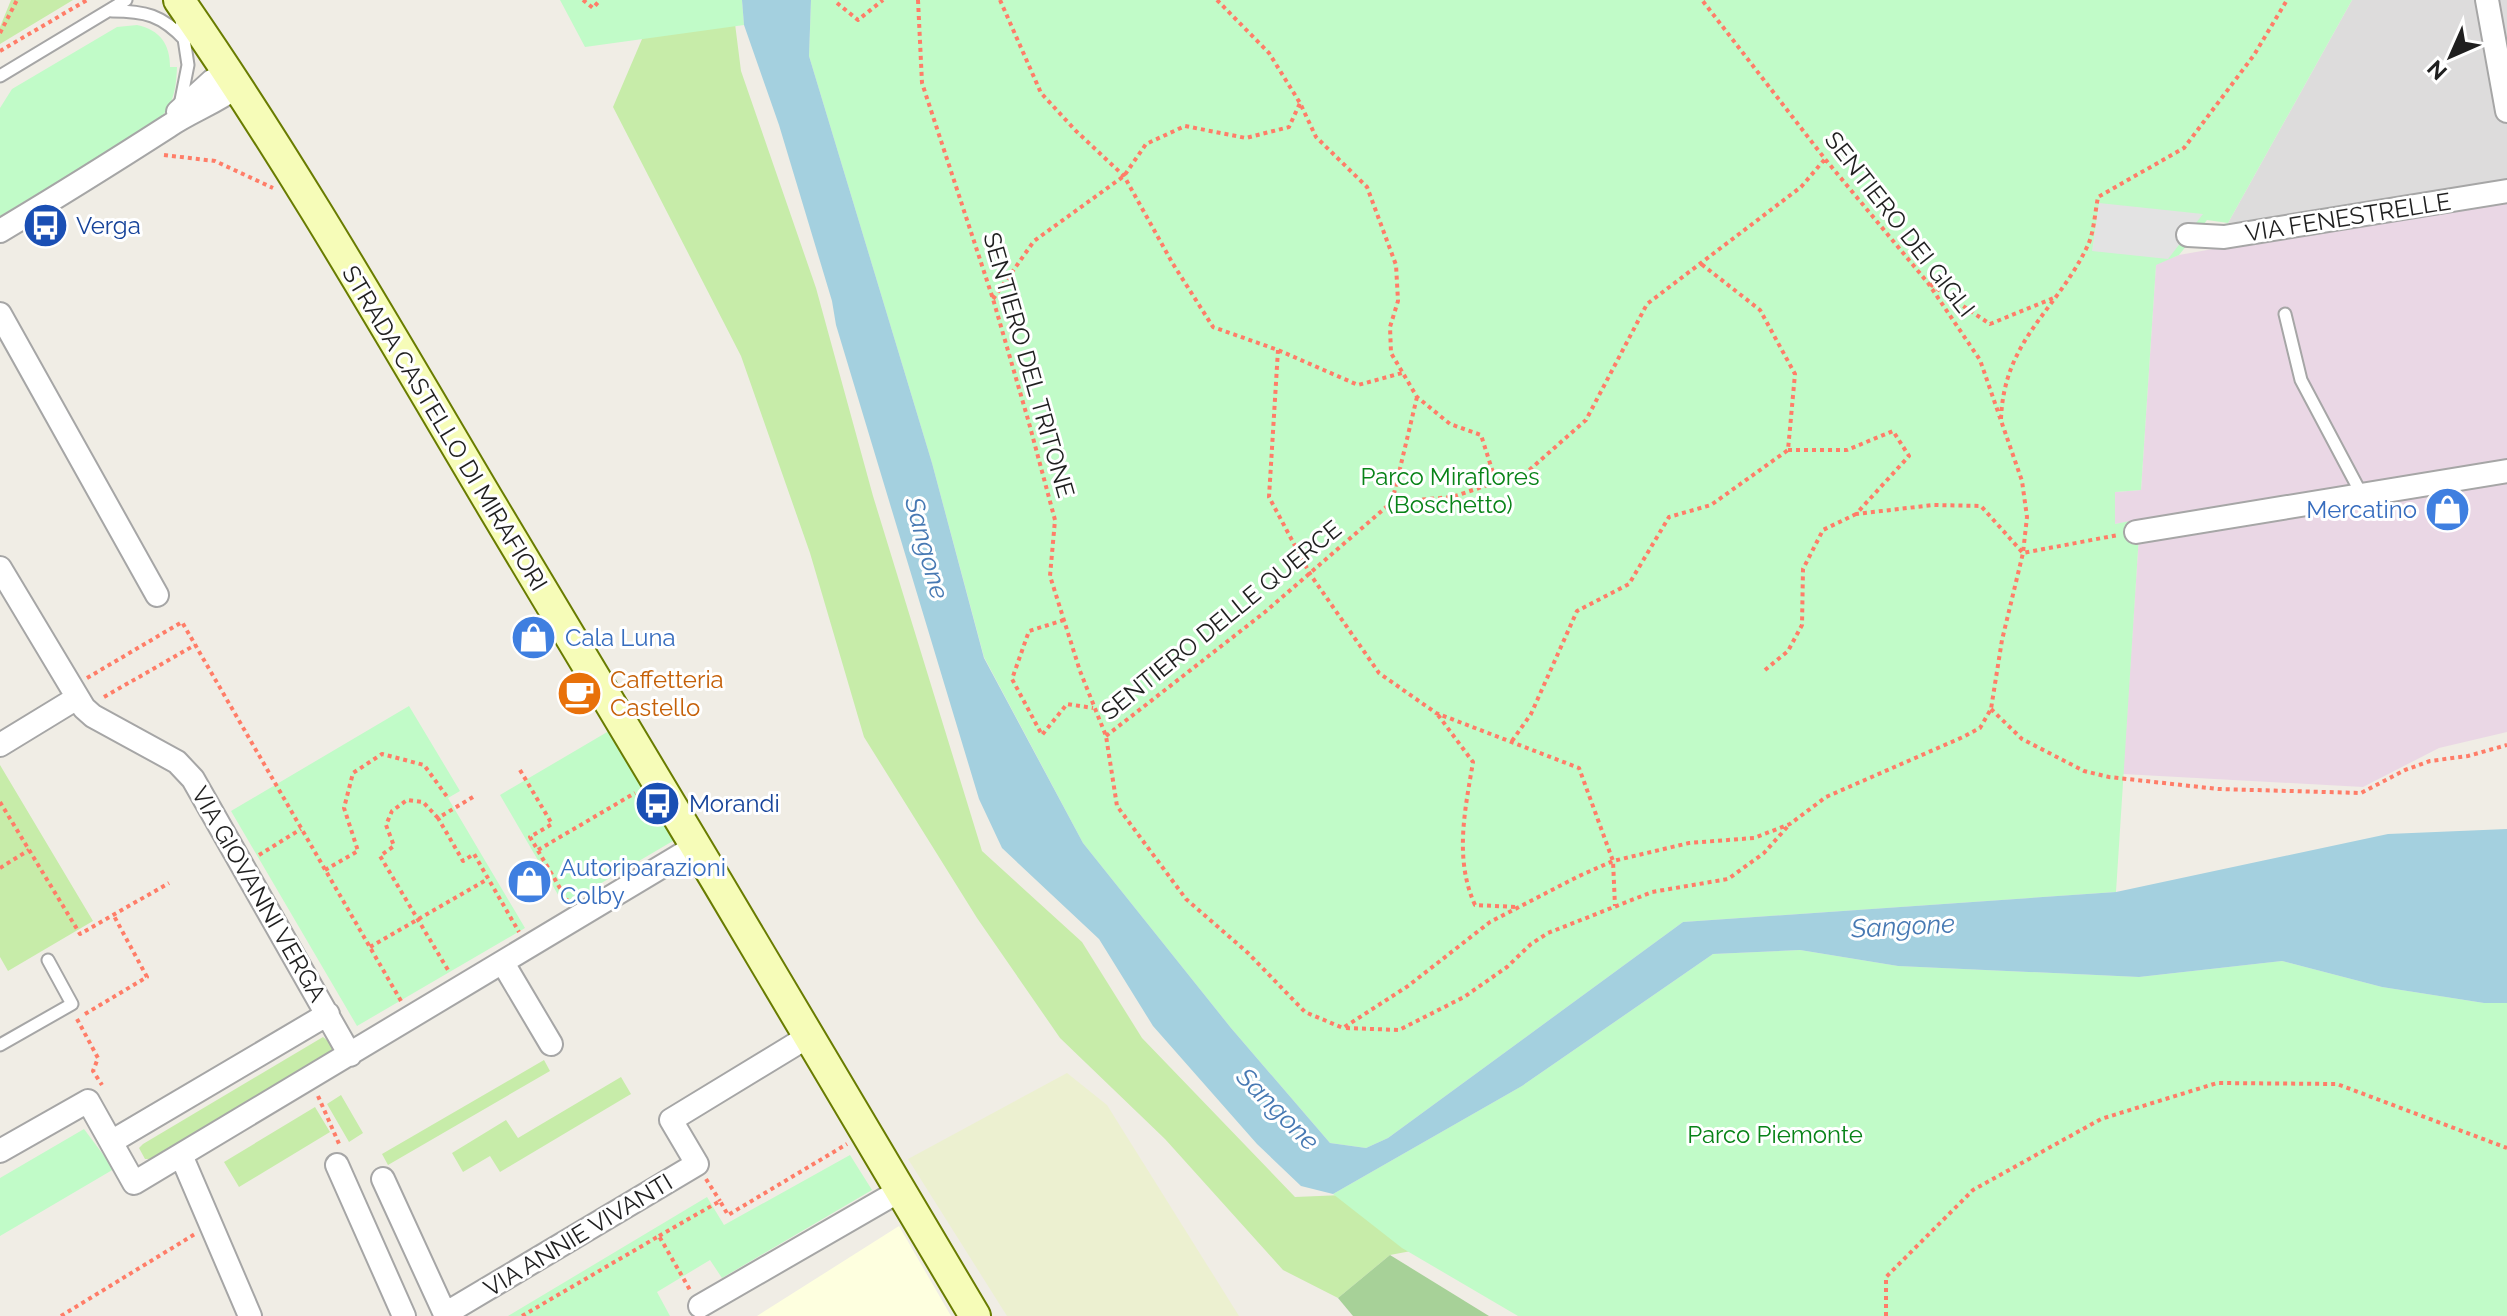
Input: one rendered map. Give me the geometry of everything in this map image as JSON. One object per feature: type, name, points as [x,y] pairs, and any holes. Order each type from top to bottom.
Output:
[{"type":"street","name":"STRADA CASTELLO DI MIRAFIORI","points":[[178,0],[234,79],[657,780],[975,1316]]},
{"type":"street","points":[[2487,0],[2507,111]]},
{"type":"street","points":[[0,231],[119,160],[175,118],[208,107],[234,79]]},
{"type":"street","name":"VIA FENESTRELLE","points":[[2188,235],[2224,237],[2507,191]]},
{"type":"street","points":[[0,314],[157,595]]},
{"type":"street","points":[[2136,532],[2507,471]]},
{"type":"street","name":"VIA GIOVANNI VERGA","points":[[0,568],[78,698],[93,716],[186,769],[350,1055]]},
{"type":"street","points":[[0,745],[78,698]]},
{"type":"street","points":[[0,1151],[88,1101],[134,1183],[696,846]]},
{"type":"street","points":[[503,963],[551,1044]]},
{"type":"street","points":[[111,1142],[328,1014]]},
{"type":"street","name":"VIA ANNIE VIVANTI","points":[[383,1179],[445,1314],[697,1164],[671,1120],[809,1036]]},
{"type":"street","points":[[181,1155],[250,1316]]},
{"type":"street","points":[[337,1165],[404,1316]]},
{"type":"street","points":[[700,1306],[901,1190]]},
{"type":"lane","points":[[0,76],[126,0]]},
{"type":"lane","points":[[175,118],[185,93],[188,65],[178,0]]},
{"type":"lane","points":[[111,11],[150,14],[170,24],[185,40]]},
{"type":"lane","points":[[2285,314],[2301,380],[2362,495]]},
{"type":"lane","points":[[0,1045],[72,1004],[48,960]]},
{"type":"path","points":[[0,33],[17,0]]},
{"type":"path","points":[[0,51],[87,0]]},
{"type":"path","points":[[583,0],[593,8],[600,0]]},
{"type":"path","points":[[837,3],[858,20],[883,0]]},
{"type":"path","name":"SENTIERO DEL TRITONE","points":[[918,0],[922,83],[993,299],[1055,520],[1050,576],[1106,736],[1117,806],[1186,899],[1248,953],[1305,1012],[1343,1028]]},
{"type":"path","points":[[1000,0],[1041,93],[1124,176],[1173,264],[1213,327],[1278,350],[1358,385],[1402,373]]},
{"type":"path","points":[[1217,0],[1269,53],[1300,103],[1316,137],[1367,187],[1396,265],[1398,301],[1390,327],[1391,353],[1417,397],[1450,424],[1481,435],[1496,482]]},
{"type":"path","name":"SENTIERO DEI GIGLI","points":[[1702,0],[1825,159],[1928,283],[1980,360],[2022,481],[2027,517],[2023,553],[2002,640],[1991,709],[1980,728],[1826,797],[1790,824]]},
{"type":"path","points":[[2001,421],[2002,392],[2021,344],[2058,296],[2088,245],[2098,197],[2184,148],[2254,55],[2287,0]]},
{"type":"path","points":[[993,299],[1034,241],[1124,176],[1146,144],[1185,126],[1246,138],[1289,127],[1300,103]]},
{"type":"path","points":[[119,160],[153,155],[215,161],[274,189]]},
{"type":"path","points":[[1417,397],[1392,502],[1452,497],[1527,472],[1586,420],[1647,304],[1801,187],[1825,159]]},
{"type":"path","points":[[1700,263],[1760,310],[1795,374],[1788,450]]},
{"type":"path","points":[[1928,283],[1990,324],[2058,296]]},
{"type":"path","points":[[1278,350],[1269,497],[1310,574],[1379,673],[1436,713],[1579,768],[1613,861],[1615,906]]},
{"type":"path","points":[[1512,742],[1531,714],[1577,611],[1629,584],[1669,517],[1711,505],[1788,450],[1847,450],[1893,431],[1909,456],[1856,514]]},
{"type":"path","name":"SENTIERO DELLE QUERCE","points":[[1106,736],[1265,612],[1392,502]]},
{"type":"path","points":[[1765,670],[1788,651],[1802,625],[1803,569],[1823,530],[1856,514],[1933,505],[1981,506],[2023,553],[2136,532]]},
{"type":"path","points":[[1064,620],[1029,631],[1012,679],[1042,735],[1067,704],[1094,708]]},
{"type":"path","points":[[78,698],[182,622],[411,1018]]},
{"type":"path","points":[[78,698],[195,645]]},
{"type":"path","points":[[1991,709],[2022,739],[2084,771],[2109,777],[2218,789],[2361,793],[2430,761],[2468,756],[2507,745]]},
{"type":"path","points":[[1436,713],[1473,762],[1462,824],[1465,884],[1475,905],[1518,907]]},
{"type":"path","points":[[325,870],[358,851],[344,808],[353,773],[382,754],[424,765],[448,798]]},
{"type":"path","points":[[520,770],[552,824],[530,837],[577,918]]},
{"type":"path","points":[[538,850],[657,780]]},
{"type":"path","points":[[438,818],[473,797]]},
{"type":"path","points":[[460,989],[380,856],[394,846],[386,825],[392,811],[407,800],[423,802],[438,818],[463,861],[474,854],[528,948]]},
{"type":"path","points":[[0,802],[80,934],[169,883]]},
{"type":"path","points":[[1343,1028],[1408,986],[1490,922],[1613,861],[1689,843],[1754,838],[1790,824]]},
{"type":"path","points":[[1343,1028],[1399,1030],[1464,997],[1548,933],[1652,892],[1728,879],[1764,853],[1790,824]]},
{"type":"path","points":[[243,865],[301,829]]},
{"type":"path","points":[[0,868],[29,850]]},
{"type":"path","points":[[370,947],[488,879]]},
{"type":"path","points":[[99,1120],[117,1109],[93,1071],[98,1058],[77,1019],[147,977],[114,916]]},
{"type":"path","points":[[1886,1316],[1886,1277],[1973,1190],[2101,1119],[2217,1083],[2337,1084],[2507,1148]]},
{"type":"path","points":[[522,1316],[720,1201],[728,1215],[866,1133]]},
{"type":"path","points":[[61,1316],[211,1225]]},
{"type":"path","points":[[659,1236],[700,1306]]},
{"type":"shaded area","points":[[2352,0],[2507,0],[2507,191],[2228,223]]},
{"type":"shaded area","points":[[2507,197],[2507,732],[2439,748],[2363,787],[2123,774],[2140,520],[2115,524],[2115,492],[2141,490],[2156,264],[2179,255]]},
{"type":"shaded area","points":[[2099,203],[2203,214],[2168,259],[2092,251]]},
{"type":"shaded area","points":[[1067,1073],[1107,1105],[1239,1316],[1007,1316],[908,1159]]},
{"type":"shaded area","points":[[899,1226],[951,1316],[757,1316]]},
{"type":"green space","points":[[11,0],[73,0],[0,44],[0,27]]},
{"type":"green space","points":[[560,0],[742,0],[744,25],[585,47]]},
{"type":"green space","points":[[732,0],[741,71],[816,288],[873,496],[982,851],[1082,942],[1142,1038],[1295,1197],[1367,1194],[1533,1228],[1390,1255],[1338,1298],[1283,1270],[1165,1139],[1060,1038],[977,918],[864,737],[810,553],[741,356],[613,107],[651,18]]},
{"type":"green space","name":"Parco Miraflores (Boschetto)","points":[[811,0],[2352,0],[2228,223],[2207,220],[2179,255],[2156,265],[2141,490],[2115,492],[2115,524],[2140,519],[2116,892],[1683,922],[1388,1138],[1366,1148],[1330,1143],[1231,1028],[1083,843],[984,657],[932,463],[809,56]]},
{"type":"green space","points":[[137,25],[158,34],[166,45],[170,67],[177,67],[174,91],[166,111],[155,124],[0,216],[0,108],[12,89],[117,27]]},
{"type":"green space","points":[[409,706],[460,791],[448,798],[525,928],[357,1026],[231,811]]},
{"type":"green space","points":[[614,728],[678,838],[564,905],[500,795]]},
{"type":"green space","points":[[0,765],[93,921],[8,971],[0,957]]},
{"type":"green space","name":"Parco Piemonte","points":[[1800,950],[1898,966],[2139,977],[2282,961],[2382,987],[2484,1003],[2507,1003],[2507,1316],[1518,1316],[1402,1248],[1333,1194],[1522,1086],[1713,954]]},
{"type":"green space","points":[[323,1037],[334,1046],[332,1052],[151,1159],[145,1159],[139,1148],[143,1144]]},
{"type":"green space","points":[[544,1060],[550,1071],[388,1165],[382,1154]]},
{"type":"green space","points":[[621,1077],[631,1094],[500,1172],[490,1156],[463,1172],[452,1153],[506,1120],[518,1138]]},
{"type":"green space","points":[[341,1095],[363,1133],[349,1142],[327,1104]]},
{"type":"green space","points":[[315,1107],[330,1132],[239,1187],[224,1162]]},
{"type":"green space","points":[[84,1129],[114,1169],[0,1236],[0,1178]]},
{"type":"green space","points":[[850,1155],[872,1190],[722,1278],[710,1260],[657,1292],[670,1316],[508,1316],[707,1197],[724,1225]]},
{"type":"green space","points":[[1390,1255],[1489,1316],[1353,1316],[1338,1298]]},
{"type":"water","name":"Sangone","points":[[742,0],[811,0],[809,56],[932,463],[984,658],[1083,843],[1231,1028],[1330,1143],[1366,1148],[1388,1138],[1683,922],[2116,892],[2388,834],[2507,829],[2507,1003],[2484,1003],[2382,987],[2282,961],[2139,977],[1898,966],[1800,950],[1713,954],[1522,1086],[1333,1194],[1301,1186],[1257,1144],[1153,1026],[1099,939],[1002,848],[979,799],[779,125],[744,25]]},
{"type":"place","name":"Verga","points":[[45,225]]},
{"type":"place","name":"Mercatino","points":[[2448,509]]},
{"type":"place","name":"Cala Luna","points":[[534,637]]},
{"type":"place","name":"Caffetteria Castello","points":[[579,693]]},
{"type":"place","name":"Morandi","points":[[658,803]]},
{"type":"place","name":"Autoriparazioni Colby","points":[[529,881]]}]
